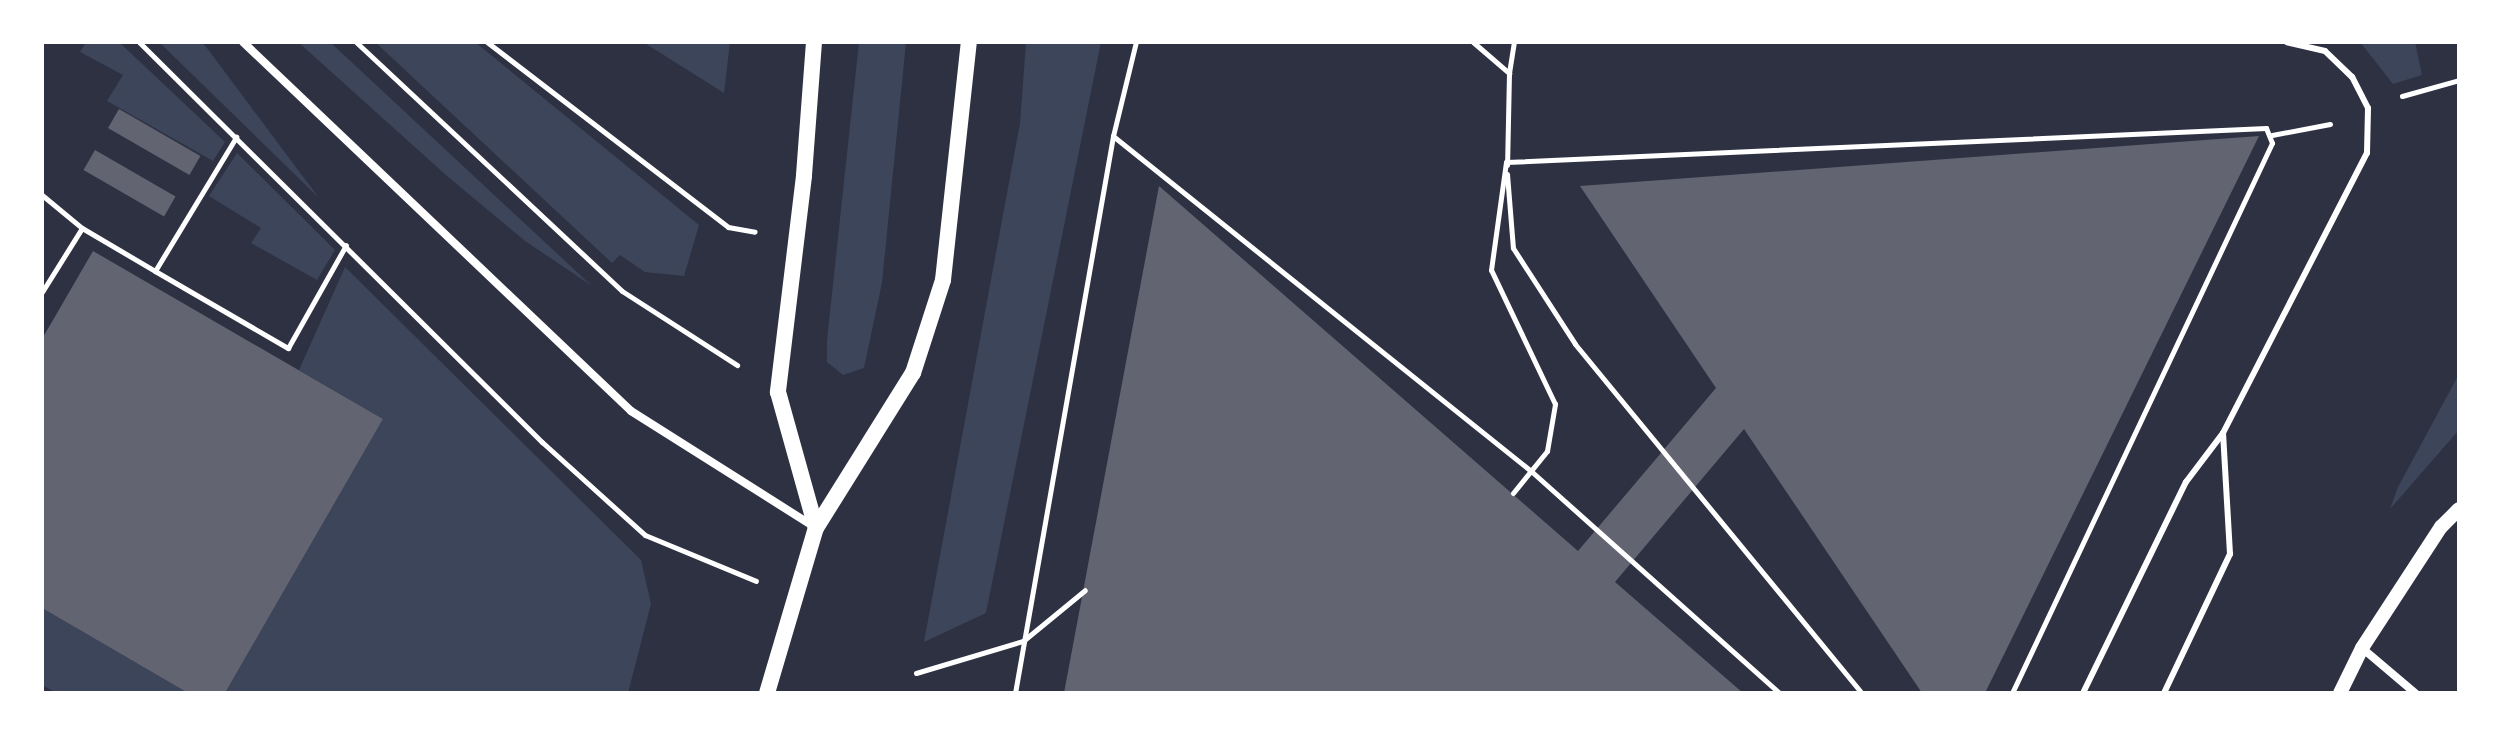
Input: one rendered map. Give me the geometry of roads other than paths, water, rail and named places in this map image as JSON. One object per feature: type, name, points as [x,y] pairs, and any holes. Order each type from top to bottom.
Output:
[{"type":"main road","points":[[814,42],[778,392],[816,528]]},
{"type":"main road","points":[[767,693],[816,528],[913,373],[943,280],[969,42]]},
{"type":"street","points":[[243,42],[631,411],[816,528]]},
{"type":"street","points":[[2340,693],[2362,648],[2441,527],[2459,509]]},
{"type":"street","points":[[2362,648],[2415,693]]},
{"type":"lane","points":[[2083,693],[2186,482],[2223,433],[2367,153],[2368,108],[2352,77],[2325,51],[2287,42]]},
{"type":"lane","points":[[2164,693],[2230,554],[2223,433]]}]
